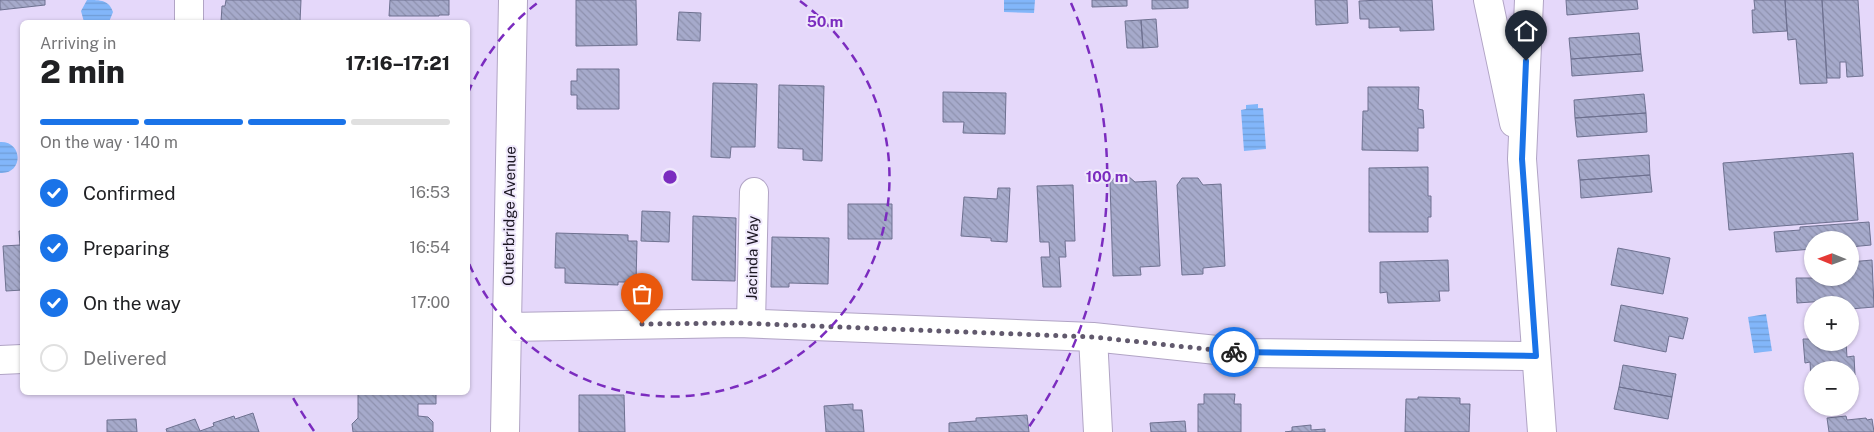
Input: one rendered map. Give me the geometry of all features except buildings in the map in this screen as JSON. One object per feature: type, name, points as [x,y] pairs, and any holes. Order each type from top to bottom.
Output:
[{"type":"street","points":[[189,0],[189,20]]},
{"type":"street","name":"Outerbridge Avenue","points":[[505,432],[513,0]]},
{"type":"street","points":[[1488,0],[1522,159]]},
{"type":"street","points":[[1529,0],[1522,159],[1542,432]]},
{"type":"street","name":"Jacinda Way","points":[[751,323],[754,192]]},
{"type":"street","points":[[507,327],[751,323],[1093,337],[1245,354],[1536,356]]},
{"type":"street","points":[[1093,337],[1098,432]]},
{"type":"street","points":[[0,360],[20,359]]},
{"type":"water","points":[[87,0],[107,3],[113,12],[110,20],[83,20],[81,11]]},
{"type":"water","points":[[1004,0],[1035,0],[1034,13],[1004,12]]},
{"type":"water","points":[[1258,104],[1258,108],[1263,108],[1266,149],[1244,151],[1241,110],[1246,109],[1246,105]]},
{"type":"water","points":[[0,142],[8,143],[17,152],[16,164],[8,172],[0,173]]},
{"type":"water","points":[[1766,314],[1772,351],[1754,353],[1748,317]]},
{"type":"way so far","points":[[642,324],[738,323],[1093,337],[1234,352]]},
{"type":"route","points":[[1234,352],[1245,354],[1536,356],[1522,159],[1526,61]]}]
